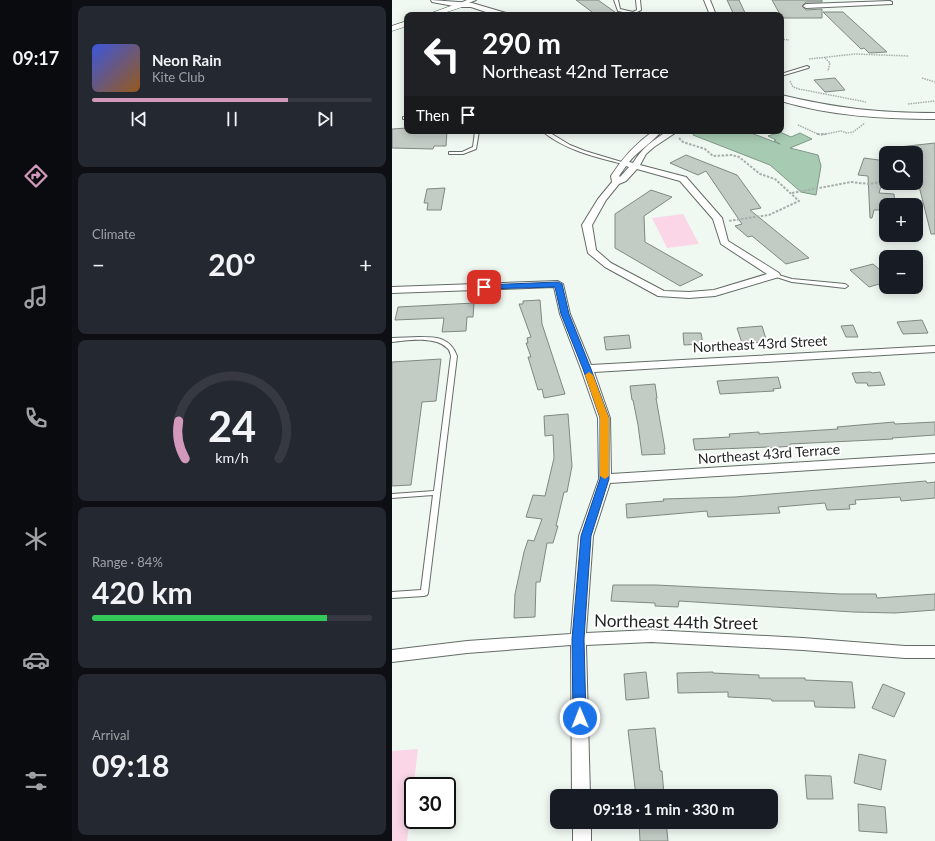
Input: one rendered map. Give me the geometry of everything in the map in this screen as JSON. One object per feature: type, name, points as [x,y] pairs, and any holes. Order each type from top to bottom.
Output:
[{"type":"main road","points":[[435,0],[459,5],[472,5],[494,12]]},
{"type":"main road","points":[[459,5],[464,9],[474,12]]},
{"type":"main road","points":[[784,99],[808,105],[860,113],[897,116],[935,116]]},
{"type":"main road","points":[[784,107],[823,114],[909,123],[935,122]]},
{"type":"street","points":[[439,12],[473,0]]},
{"type":"street","points":[[707,0],[712,12]]},
{"type":"street","points":[[806,6],[891,4]]},
{"type":"street","points":[[392,28],[404,24]]},
{"type":"street","points":[[616,182],[615,176],[623,163],[641,143],[655,134]]},
{"type":"street","points":[[676,134],[651,145],[643,153],[635,166],[623,179],[616,182],[602,199],[587,225],[590,251],[608,266],[662,294],[689,296],[715,293],[775,275]]},
{"type":"street","points":[[623,163],[683,179],[717,218],[724,242],[775,275]]},
{"type":"street","points":[[392,290],[558,284],[565,314],[587,369],[604,418],[605,479],[586,536],[578,639],[581,789]]},
{"type":"street","name":"Northeast 43rd Street","points":[[587,369],[935,349]]},
{"type":"street","name":"Northeast 43rd Terrace","points":[[605,479],[935,458]]},
{"type":"street","name":"Northeast 44th Street","points":[[392,656],[467,647],[578,639],[651,636],[803,644],[905,652],[935,652]]},
{"type":"street","points":[[582,829],[582,841]]},
{"type":"lane","points":[[616,0],[619,10],[626,12]]},
{"type":"lane","points":[[636,12],[639,10],[638,0]]},
{"type":"lane","points":[[784,74],[807,67]]},
{"type":"lane","points":[[450,153],[463,153],[475,148],[477,134]]},
{"type":"lane","points":[[549,134],[569,146],[584,152],[623,163]]},
{"type":"lane","points":[[775,275],[804,282],[845,286]]},
{"type":"lane","points":[[392,340],[432,339],[446,343],[454,350],[450,395],[424,593],[392,595]]},
{"type":"lane","points":[[392,496],[437,493]]},
{"type":"path","points":[[784,39],[789,40]]},
{"type":"path","points":[[808,59],[864,54],[887,55],[894,57],[909,56]]},
{"type":"path","points":[[825,58],[830,63],[828,71]]},
{"type":"path","points":[[922,78],[935,82]]},
{"type":"path","points":[[788,79],[793,87],[869,103]]},
{"type":"path","points":[[798,125],[820,135],[841,131],[847,133],[852,132],[860,128],[866,121]]},
{"type":"path","points":[[678,134],[678,138],[683,142],[701,147],[713,156],[732,155],[738,157],[760,174],[775,179],[799,201],[769,214],[718,222]]},
{"type":"path","points":[[791,193],[852,182],[869,184],[879,182]]},
{"type":"shaded area","points":[[800,133],[812,139],[790,148],[818,155],[821,166],[816,195],[801,192],[770,165],[693,135],[754,134],[780,144],[768,136],[784,134],[791,137]]},
{"type":"shaded area","points":[[683,214],[699,244],[667,248],[652,218]]},
{"type":"shaded area","points":[[418,749],[415,777],[404,777],[404,829],[408,829],[407,841],[392,841],[392,751]]},
{"type":"building","points":[[576,0],[598,0],[615,12],[592,12]]},
{"type":"building","points":[[727,0],[739,0],[745,12],[733,12]]},
{"type":"building","points":[[772,0],[822,0],[822,2],[806,2],[802,6],[806,10],[822,9],[822,18],[784,18],[784,12],[779,12]]},
{"type":"building","points":[[823,12],[843,12],[887,52],[869,53],[864,48],[861,49]]},
{"type":"building","points":[[835,78],[845,90],[825,92],[814,80]]},
{"type":"building","points":[[404,128],[404,134],[447,134],[446,146],[434,146],[433,149],[392,148],[392,129]]},
{"type":"building","points":[[935,143],[935,234],[931,234],[920,190],[923,190],[923,146],[908,146]]},
{"type":"building","points":[[686,155],[737,175],[761,208],[750,210],[809,258],[786,264],[752,236],[748,237],[735,226],[742,224],[706,171],[698,175],[670,163]]},
{"type":"building","points":[[864,158],[879,160],[879,193],[894,194],[894,198],[879,198],[879,210],[874,210],[872,218],[870,218],[868,176],[858,175]]},
{"type":"building","points":[[445,188],[441,210],[427,210],[428,203],[424,203],[427,189]]},
{"type":"building","points":[[651,190],[672,197],[644,216],[645,242],[703,275],[680,286],[615,248],[615,214]]},
{"type":"building","points":[[873,264],[879,269],[879,284],[869,287],[850,270]]},
{"type":"building","points":[[540,300],[542,324],[565,394],[544,398],[542,389],[538,390],[528,357],[531,357],[526,343],[528,343],[527,338],[531,337],[519,304],[523,304],[523,301]]},
{"type":"building","points":[[474,303],[473,317],[467,317],[466,331],[442,332],[444,318],[395,320],[398,307]]},
{"type":"building","points":[[922,320],[928,333],[903,334],[897,322]]},
{"type":"building","points":[[853,325],[858,337],[846,337],[841,326]]},
{"type":"building","points":[[762,326],[767,342],[742,343],[737,328]]},
{"type":"building","points":[[683,333],[701,333],[703,344],[684,345]]},
{"type":"building","points":[[629,335],[631,348],[606,350],[604,337]]},
{"type":"building","points":[[441,359],[436,401],[422,402],[411,485],[392,486],[392,362]]},
{"type":"building","points":[[880,372],[885,385],[868,386],[867,383],[856,383],[852,373]]},
{"type":"building","points":[[778,377],[781,388],[773,389],[774,391],[720,394],[717,381]]},
{"type":"building","points":[[655,384],[665,454],[642,455],[630,386]]},
{"type":"building","points":[[568,414],[572,466],[567,492],[564,492],[556,526],[558,526],[553,543],[547,543],[540,582],[536,582],[535,617],[514,618],[515,594],[524,552],[528,540],[534,541],[542,519],[526,517],[533,495],[545,496],[554,458],[553,435],[545,436],[544,416]]},
{"type":"building","points":[[894,422],[895,424],[935,422],[935,435],[892,438],[893,439],[790,444],[790,446],[770,448],[695,450],[693,439],[730,437],[729,434],[759,432],[759,434],[838,429],[837,427]]},
{"type":"building","points":[[926,481],[927,483],[935,482],[935,498],[901,501],[900,497],[855,500],[856,504],[849,505],[850,509],[827,510],[825,503],[778,507],[780,513],[708,517],[707,511],[627,518],[626,504],[664,501],[663,499],[735,497]]},
{"type":"building","points":[[613,585],[656,585],[841,594],[876,594],[877,598],[935,594],[935,610],[895,613],[853,612],[679,601],[678,607],[655,606],[655,603],[611,601]]},
{"type":"building","points":[[646,672],[649,698],[626,700],[624,674]]},
{"type":"building","points":[[713,672],[759,675],[759,678],[805,678],[805,680],[852,682],[855,708],[815,707],[814,701],[772,701],[771,699],[728,697],[728,692],[678,693],[677,673]]},
{"type":"building","points":[[883,684],[905,693],[894,717],[872,708]]},
{"type":"building","points":[[655,728],[664,789],[635,789],[628,730]]},
{"type":"building","points":[[859,754],[886,760],[881,790],[854,783]]},
{"type":"building","points":[[805,775],[831,776],[833,799],[807,799]]},
{"type":"building","points":[[858,804],[885,807],[887,833],[859,831]]},
{"type":"building","points":[[639,829],[667,829],[668,841],[640,841]]},
{"type":"slow traffic","points":[[589,375],[604,418],[605,476]]},
{"type":"route","points":[[484,287],[558,284],[565,314],[587,369],[604,418],[605,479],[586,536],[578,639],[580,718]]}]
